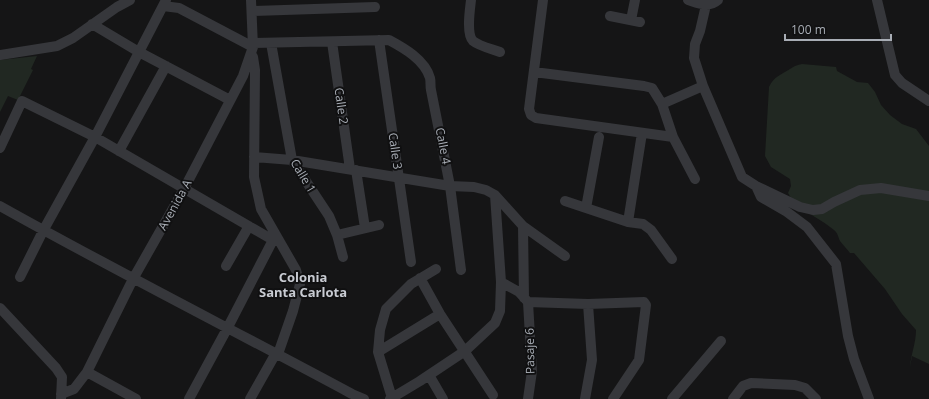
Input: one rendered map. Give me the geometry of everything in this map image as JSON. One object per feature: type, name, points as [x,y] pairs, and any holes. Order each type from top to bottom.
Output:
[{"type":"street","points":[[0,55],[57,46],[73,38],[130,0]]},
{"type":"street","name":"Avenida A","points":[[61,397],[74,389],[87,372],[133,279],[184,189],[243,76],[253,48],[252,11],[250,0]]},
{"type":"street","points":[[471,0],[470,37],[474,42],[500,52]]},
{"type":"street","points":[[543,0],[529,109],[531,115],[536,118],[673,137]]},
{"type":"street","points":[[610,16],[635,21],[635,0]]},
{"type":"street","points":[[688,0],[706,5],[715,3],[718,0]]},
{"type":"street","points":[[877,0],[894,75],[902,84],[929,101]]},
{"type":"street","points":[[20,277],[165,3],[179,8],[253,48],[271,43],[384,40]]},
{"type":"street","points":[[706,5],[700,31],[695,44],[694,58],[703,86],[742,177],[756,186],[800,207],[813,210],[822,209],[860,190],[881,188],[929,196]]},
{"type":"street","points":[[252,11],[375,7]]},
{"type":"street","points":[[92,24],[139,52],[230,100]]},
{"type":"street","name":"Calle 3","points":[[384,40],[399,177],[411,262]]},
{"type":"street","name":"Calle 4","points":[[384,40],[404,48],[426,68],[430,78],[431,90],[450,186],[461,270]]},
{"type":"street","name":"Calle 2","points":[[332,42],[353,170],[366,228]]},
{"type":"street","name":"Calle 1","points":[[271,43],[292,160],[329,216],[337,235],[343,256]]},
{"type":"street","points":[[250,399],[277,354],[300,290],[296,270],[261,210],[254,176],[255,70],[253,48]]},
{"type":"street","points":[[119,151],[166,66]]},
{"type":"street","points":[[534,72],[652,88],[662,104],[673,137],[695,179]]},
{"type":"street","points":[[662,104],[703,86]]},
{"type":"street","points":[[0,148],[22,101],[95,137],[273,240]]},
{"type":"street","points":[[628,222],[642,133]]},
{"type":"street","points":[[586,208],[599,137]]},
{"type":"street","points":[[254,157],[292,160],[450,186],[474,187],[486,190],[495,194],[523,226],[565,256]]},
{"type":"street","points":[[756,186],[761,197],[787,212],[807,227],[836,264],[848,336],[854,359],[869,399]]},
{"type":"street","points":[[436,269],[411,284],[386,309],[380,330],[378,352],[391,398],[420,382],[428,375],[465,351],[495,323],[500,311],[501,282],[495,194]]},
{"type":"street","points":[[565,200],[628,222],[643,224],[651,230],[672,259]]},
{"type":"street","points":[[0,206],[43,231],[133,279],[364,399]]},
{"type":"street","points":[[189,399],[273,240],[270,225]]},
{"type":"street","points":[[337,235],[379,225]]},
{"type":"street","points":[[226,266],[249,226]]},
{"type":"street","name":"Pasaje 6","points":[[523,226],[526,300],[532,371],[528,399]]},
{"type":"street","points":[[420,278],[440,314],[493,395]]},
{"type":"street","points":[[501,282],[519,292],[526,300],[588,304],[644,302],[646,306],[639,360],[613,399]]},
{"type":"street","points":[[585,399],[592,360],[588,304]]},
{"type":"street","points":[[0,308],[56,368],[62,377],[61,397]]},
{"type":"street","points":[[378,352],[440,314]]},
{"type":"street","points":[[672,399],[721,341]]},
{"type":"street","points":[[87,372],[136,399]]},
{"type":"street","points":[[428,375],[443,399]]},
{"type":"street","points":[[733,399],[743,386],[751,382],[795,385],[805,388],[816,399]]},
{"type":"shaded area","points":[[37,56],[31,69],[33,70],[18,100],[8,96],[0,112],[0,60]]},
{"type":"shaded area","points":[[802,64],[836,67],[837,71],[857,82],[868,83],[875,92],[881,105],[890,115],[902,124],[916,129],[929,146],[929,364],[912,356],[910,367],[916,330],[902,314],[885,289],[854,253],[850,253],[840,241],[835,231],[797,205],[788,193],[791,186],[790,179],[771,167],[765,156],[769,87],[773,80],[778,76],[795,66]]},
{"type":"district","name":"Colonia Santa Carlota","points":[[303,284]]}]
